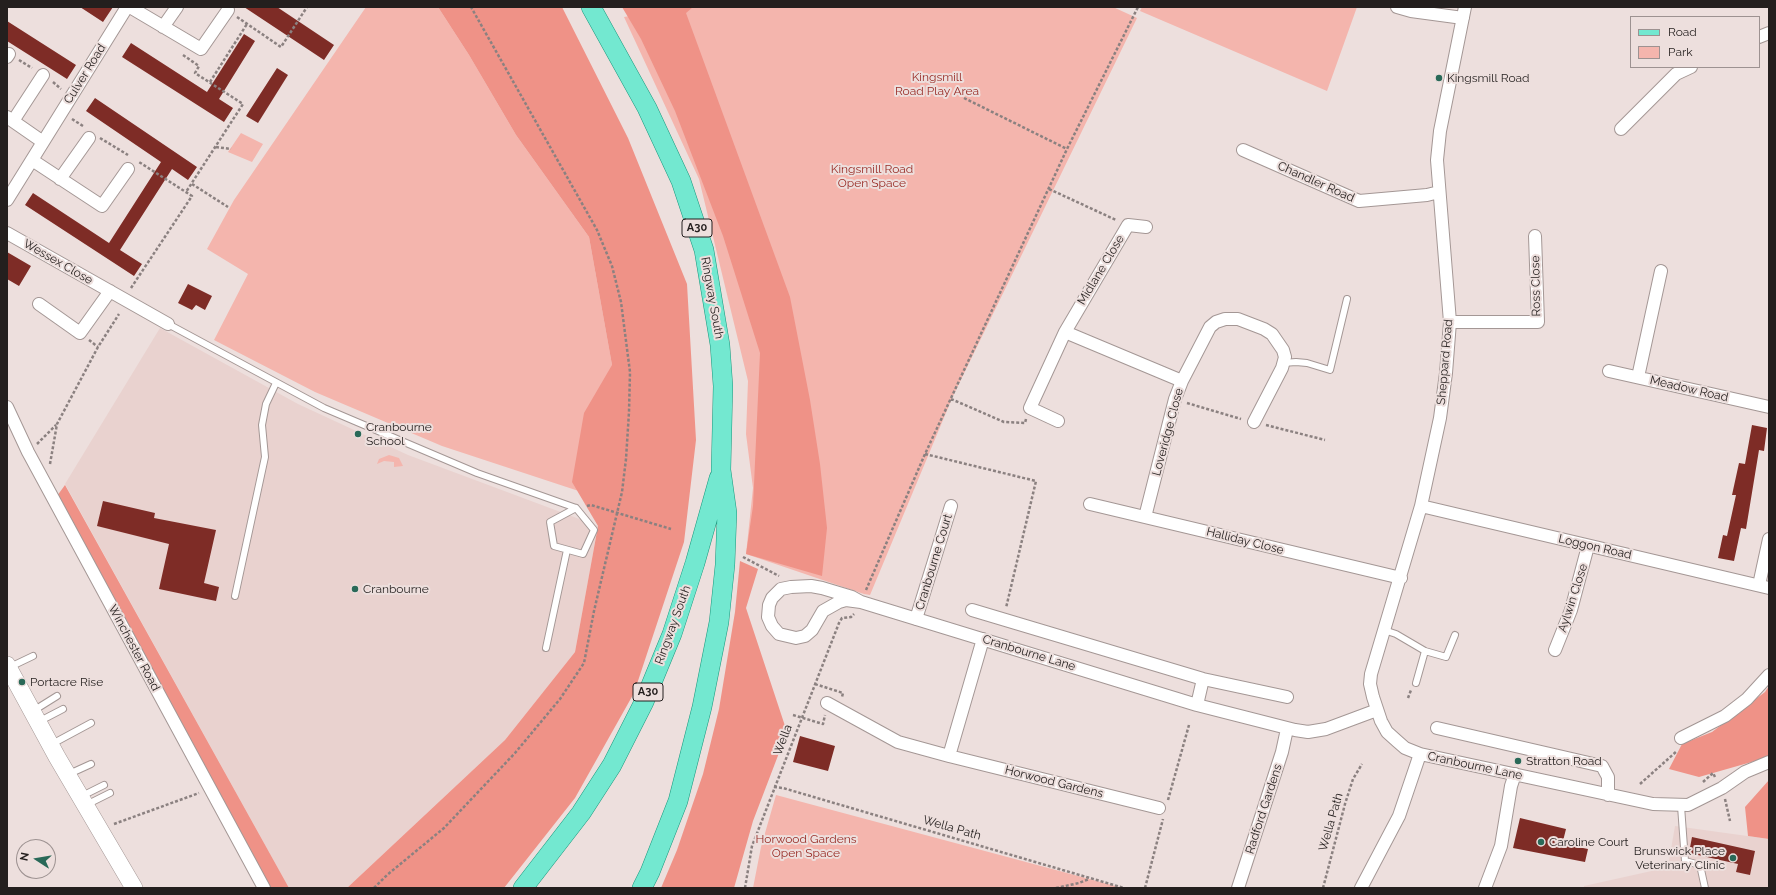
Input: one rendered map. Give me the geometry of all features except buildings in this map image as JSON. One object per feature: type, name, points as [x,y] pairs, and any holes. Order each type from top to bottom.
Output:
[{"type":"main road","name":"Ringway South","points":[[591,7],[647,108],[681,181],[704,250],[720,345],[723,386],[721,470],[726,520],[726,565],[718,622],[702,707],[678,801],[650,872],[642,888]]},
{"type":"main road","name":"Ringway South","points":[[523,888],[581,814],[612,765],[644,702],[672,634],[695,563],[721,470]]},
{"type":"street","name":"Culver Road","points":[[7,200],[128,7],[201,49],[228,10]]},
{"type":"street","points":[[163,27],[177,7]]},
{"type":"street","points":[[1397,7],[1411,11],[1464,13]]},
{"type":"street","name":"Sheppard Road","points":[[1377,710],[1370,684],[1371,674],[1421,506],[1440,418],[1446,374],[1450,322],[1437,160],[1440,131],[1464,13]]},
{"type":"street","points":[[1620,129],[1676,74],[1689,68]]},
{"type":"street","points":[[43,75],[10,119],[43,142]]},
{"type":"street","points":[[60,179],[89,138]]},
{"type":"street","name":"Chandler Road","points":[[1243,150],[1359,201],[1427,195],[1439,192]]},
{"type":"street","points":[[32,160],[102,206],[128,169]]},
{"type":"street","name":"Midlane Close","points":[[1030,408],[1065,332],[1128,225],[1146,227]]},
{"type":"street","name":"Wessex Close","points":[[7,232],[168,324]]},
{"type":"street","name":"Ross Close","points":[[1450,322],[1538,322],[1535,236]]},
{"type":"street","points":[[1638,377],[1661,271]]},
{"type":"street","points":[[39,304],[80,333],[110,291]]},
{"type":"street","name":"Loveridge Close","points":[[1145,517],[1175,399],[1182,381],[1210,327],[1216,322],[1225,319],[1238,319],[1264,329],[1272,334],[1284,350],[1285,357],[1283,363]]},
{"type":"street","points":[[1065,332],[1182,381]]},
{"type":"street","points":[[1254,422],[1283,363]]},
{"type":"street","name":"Meadow Road","points":[[1609,371],[1769,407]]},
{"type":"street","name":"Winchester Road","points":[[7,407],[28,452],[47,484],[209,790],[264,888]]},
{"type":"street","points":[[1030,408],[1058,421]]},
{"type":"street","name":"Halliday Close","points":[[1090,504],[1400,578]]},
{"type":"street","name":"Cranbourne Court","points":[[916,619],[951,506]]},
{"type":"street","name":"Loggon Road","points":[[1421,506],[1764,586]]},
{"type":"street","points":[[1764,586],[1769,539]]},
{"type":"street","name":"Aylwin Close","points":[[1555,650],[1571,610],[1588,546]]},
{"type":"street","name":"Cranbourne Lane","points":[[860,603],[852,597],[822,588],[811,586],[791,587],[781,589],[772,598],[769,605],[768,617],[772,626],[779,634],[796,638],[805,636],[812,630],[823,611],[839,602],[860,603],[1197,704],[1287,729],[1308,732],[1326,729],[1377,710],[1387,732],[1405,748],[1420,754],[1653,804],[1681,806],[1699,800],[1722,788],[1745,772],[1769,762]]},
{"type":"street","name":"Cranbourne Lane","points":[[972,610],[1003,618],[1203,679],[1287,697]]},
{"type":"street","points":[[950,756],[983,639]]},
{"type":"street","points":[[8,666],[50,744],[134,888]]},
{"type":"street","points":[[1681,738],[1725,716],[1747,699],[1769,675]]},
{"type":"street","points":[[1197,704],[1203,679]]},
{"type":"street","name":"Horwood Gardens","points":[[827,703],[898,742],[1159,808]]},
{"type":"street","points":[[1437,728],[1602,766],[1608,777],[1608,795]]},
{"type":"street","name":"Radford Gardens","points":[[1238,888],[1282,752],[1287,729]]},
{"type":"street","points":[[1361,888],[1399,816],[1420,754]]},
{"type":"street","points":[[1485,888],[1501,846],[1511,786],[1515,774]]},
{"type":"lane","points":[[1283,363],[1307,363],[1330,370],[1347,299]]},
{"type":"lane","points":[[168,324],[324,408],[409,445],[477,472],[576,508],[594,530],[583,554],[554,546],[550,522],[576,508]]},
{"type":"lane","points":[[235,596],[265,457],[263,421],[266,404],[276,383]]},
{"type":"lane","points":[[546,648],[567,550]]},
{"type":"lane","points":[[1384,630],[1396,634],[1425,650],[1446,657],[1455,635]]},
{"type":"lane","points":[[1416,683],[1425,650]]},
{"type":"lane","points":[[8,666],[33,656]]},
{"type":"lane","points":[[35,717],[57,696]]},
{"type":"lane","points":[[35,717],[63,709]]},
{"type":"lane","points":[[50,744],[91,723]]},
{"type":"lane","points":[[68,775],[91,764]]},
{"type":"lane","points":[[83,801],[104,785]]},
{"type":"lane","points":[[83,801],[110,793]]},
{"type":"lane","points":[[1681,806],[1685,861],[1700,865],[1705,888]]},
{"type":"path","points":[[210,82],[247,24],[281,47],[307,7]]},
{"type":"path","points":[[374,888],[387,875],[444,828],[515,753],[560,699],[584,663],[594,611],[622,492],[626,459],[630,372],[621,302],[612,266],[597,230],[471,7]]},
{"type":"path","points":[[860,603],[925,454],[1067,149],[1138,7]]},
{"type":"path","points":[[180,53],[199,66],[195,73],[243,104],[186,192]]},
{"type":"path","points":[[964,98],[1067,149]]},
{"type":"path","points":[[216,146],[231,149]]},
{"type":"path","points":[[192,184],[228,207]]},
{"type":"path","points":[[1049,189],[1128,225]]},
{"type":"path","points":[[128,293],[192,196]]},
{"type":"path","points":[[28,452],[57,424],[98,347],[119,314]]},
{"type":"path","points":[[951,399],[1004,422],[1025,423],[1030,408]]},
{"type":"path","points":[[47,484],[57,424]]},
{"type":"path","points":[[925,454],[1036,481],[1003,618]]},
{"type":"path","points":[[591,506],[671,529]]},
{"type":"path","points":[[743,557],[762,566]]},
{"type":"path","name":"Wella","points":[[745,888],[752,846],[839,623],[842,618],[851,617],[860,603]]},
{"type":"path","points":[[1408,698],[1410,692]]},
{"type":"path","points":[[793,715],[823,724]]},
{"type":"path","points":[[1640,784],[1677,751]]},
{"type":"path","name":"Wella Path","points":[[1323,888],[1345,804],[1353,779],[1362,764]]},
{"type":"path","name":"Wella Path","points":[[774,787],[783,788],[1124,888]]},
{"type":"path","points":[[1722,788],[1730,821]]},
{"type":"path","points":[[111,825],[209,790]]},
{"type":"path","points":[[1056,888],[1079,883],[1090,878]]},
{"type":"shaded area","points":[[438,7],[562,7],[628,138],[687,284],[696,440],[684,542],[634,693],[575,798],[504,888],[347,888],[505,740],[575,652],[598,526],[572,482],[584,413],[612,365],[589,237],[516,135],[469,55]]},
{"type":"shaded area","points":[[622,7],[693,7],[686,13],[790,297],[810,400],[820,464],[827,528],[822,576],[746,554],[753,506],[760,353],[723,236],[675,111],[641,39]]},
{"type":"shaded area","name":"Cranbourne","points":[[160,328],[298,404],[408,455],[598,526],[575,652],[505,740],[347,888],[289,888],[65,484]]},
{"type":"shaded area","points":[[65,485],[289,888],[265,888],[57,496]]},
{"type":"shaded area","points":[[740,561],[758,569],[746,608],[787,732],[753,821],[734,888],[661,888],[677,850],[703,774],[719,709],[735,612]]},
{"type":"shaded area","points":[[1769,686],[1769,757],[1699,777],[1669,769],[1682,744],[1712,732],[1765,692]]},
{"type":"shaded area","points":[[1769,780],[1769,839],[1748,836],[1745,807]]},
{"type":"shaded area","points":[[1675,826],[1769,839],[1769,888],[1584,888],[1584,886],[1665,868],[1669,861]]},
{"type":"green space","points":[[366,7],[438,7],[469,55],[516,135],[589,237],[612,365],[606,500],[442,446],[315,392],[214,340],[248,274],[207,249],[234,200]]},
{"type":"green space","name":"Kingsmill Road Open Space","points":[[682,7],[1113,7],[1137,18],[953,396],[870,595],[746,554],[753,488],[746,434],[748,381],[699,179],[624,17]]},
{"type":"green space","points":[[1142,7],[1357,7],[1327,91],[1140,11]]},
{"type":"green space","points":[[241,133],[263,144],[252,162],[228,152]]},
{"type":"green space","points":[[389,455],[399,458],[403,466],[394,467],[394,462],[384,461],[377,464],[379,459]]},
{"type":"green space","name":"Horwood Gardens Open Space","points":[[776,795],[1123,888],[753,888],[761,847]]},
{"type":"place","name":"Kingsmill Road","points":[[1439,78]]},
{"type":"place","name":"Cranbourne School","points":[[358,434]]},
{"type":"place","name":"Cranbourne","points":[[355,589]]},
{"type":"place","name":"Portacre Rise","points":[[22,682]]},
{"type":"place","name":"Stratton Road","points":[[1518,761]]},
{"type":"place","name":"Caroline Court","points":[[1541,842]]},
{"type":"place","name":"Brunswick Place Veterinary Clinic","points":[[1733,858]]},
{"type":"park label","name":"Kingsmill Road Play Area","points":[[937,84]]}]
